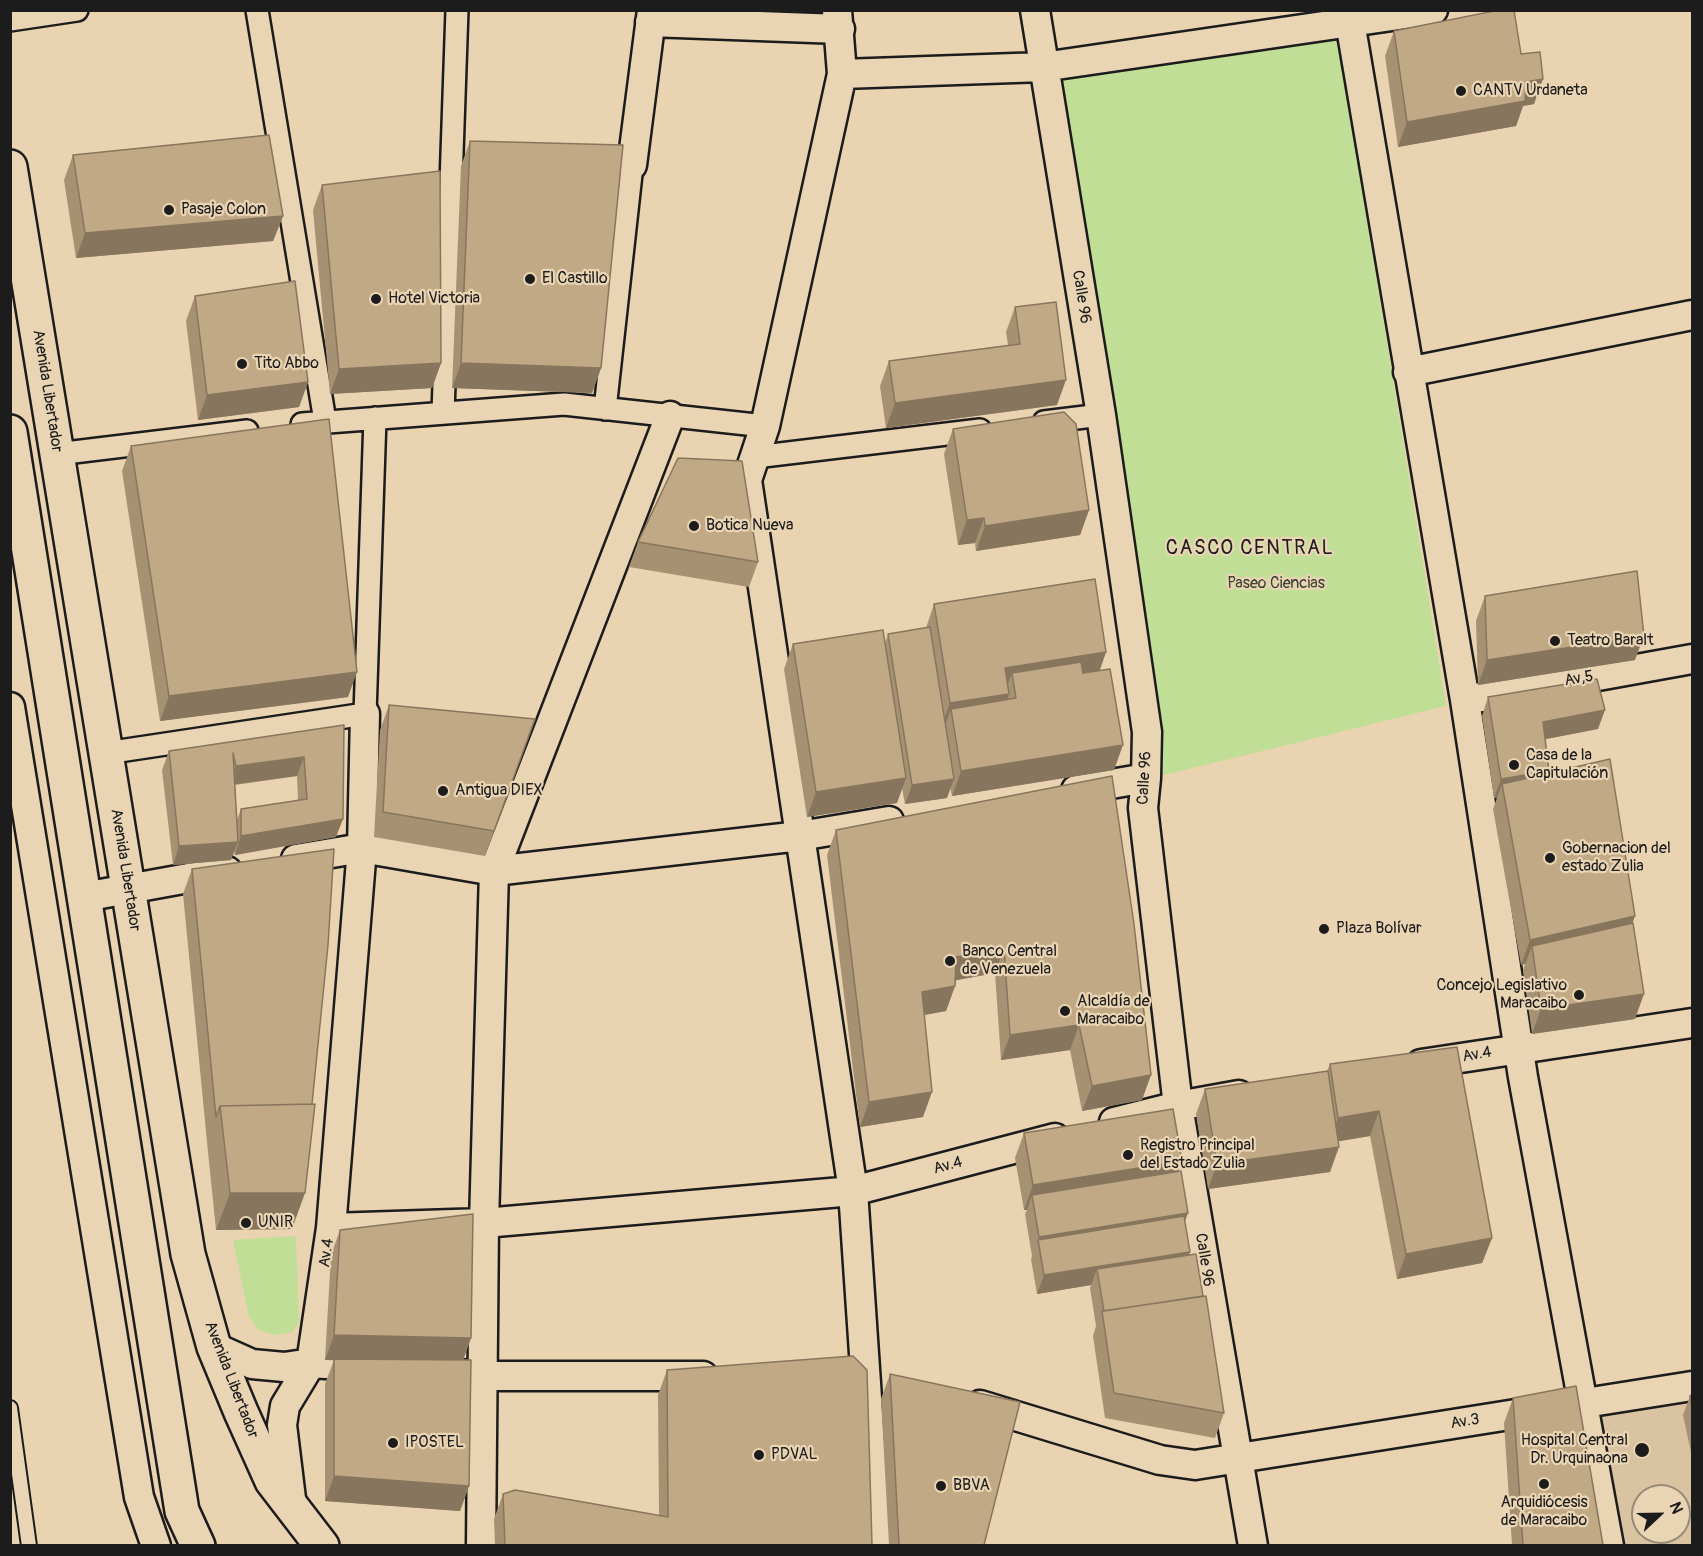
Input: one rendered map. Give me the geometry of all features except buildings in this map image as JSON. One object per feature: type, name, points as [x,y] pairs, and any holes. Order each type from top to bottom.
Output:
[{"type":"main road","name":"Avenida Libertador","points":[[10,167],[188,1254],[214,1347],[273,1481],[322,1545]]},
{"type":"main road","points":[[10,432],[182,1511],[198,1545]]},
{"type":"street","points":[[10,20],[76,10]]},
{"type":"street","points":[[257,10],[325,421]]},
{"type":"street","points":[[443,413],[457,10]]},
{"type":"street","name":"Calle 96","points":[[1035,10],[1101,415],[1147,732],[1143,808],[1178,1106],[1253,1545]]},
{"type":"street","points":[[842,74],[1043,67],[1349,16],[1432,10]]},
{"type":"street","points":[[605,409],[651,16],[838,20],[842,74],[765,426],[747,480],[852,1191],[877,1545]]},
{"type":"street","points":[[1349,16],[1465,700],[1520,1048],[1609,1545]]},
{"type":"street","points":[[1408,372],[1692,315]]},
{"type":"street","points":[[57,454],[325,421],[564,404],[765,426]]},
{"type":"street","points":[[1020,425],[1101,415]]},
{"type":"street","points":[[481,1545],[484,1223],[494,871],[670,416]]},
{"type":"street","points":[[331,1228],[362,848],[375,418]]},
{"type":"street","points":[[755,457],[997,428]]},
{"type":"street","name":"Av,5","points":[[1465,700],[1692,658]]},
{"type":"street","points":[[10,707],[139,1497],[156,1545]]},
{"type":"street","points":[[106,753],[365,714]]},
{"type":"street","points":[[1054,794],[1146,778]]},
{"type":"street","points":[[84,897],[128,887],[362,848],[494,871],[800,836],[915,817]]},
{"type":"street","name":"Av.4","points":[[1390,1070],[1692,1023]]},
{"type":"street","name":"Av.4","points":[[311,1363],[331,1228],[484,1223],[852,1191],[1178,1106],[1261,1092]]},
{"type":"street","points":[[85,1173],[127,1163]]},
{"type":"street","points":[[214,1347],[252,1364],[284,1367],[311,1363],[484,1376],[726,1375]]},
{"type":"street","points":[[292,1507],[282,1425],[285,1406],[311,1363]]},
{"type":"street","name":"Av.3","points":[[955,1397],[1160,1460],[1195,1465],[1692,1386]]},
{"type":"lane","points":[[10,1408],[29,1545]]},
{"type":"shaded area","name":"Hospital Central Dr. Urquinaona","points":[[1692,1385],[1692,1545],[1609,1545],[1584,1403]]},
{"type":"green space","name":"Paseo Ciencias","points":[[1335,23],[1446,706],[1156,777],[1044,68]]},
{"type":"green space","points":[[296,1236],[299,1322],[293,1332],[276,1335],[260,1331],[249,1317],[233,1240]]},
{"type":"place","name":"CANTV Urdaneta","points":[[1461,91]]},
{"type":"place","name":"Pasaje Colon","points":[[169,210]]},
{"type":"place","name":"El Castillo","points":[[530,279]]},
{"type":"place","name":"Hotel Victoria","points":[[376,299]]},
{"type":"place","name":"Tito Abbo","points":[[242,364]]},
{"type":"place","name":"Botica Nueva","points":[[694,526]]},
{"type":"place","name":"Teatro Baralt","points":[[1555,641]]},
{"type":"place","name":"Casa de la Capitulación","points":[[1514,765]]},
{"type":"place","name":"Antigua DIEX","points":[[443,791]]},
{"type":"place","name":"Gobernacion del estado Zulia","points":[[1550,858]]},
{"type":"place","name":"Plaza Bolívar","points":[[1324,929]]},
{"type":"place","name":"Banco Central de Venezuela","points":[[950,961]]},
{"type":"place","name":"Concejo Legislativo Maracaibo","points":[[1579,995]]},
{"type":"place","name":"Alcaldía de Maracaibo","points":[[1065,1011]]},
{"type":"place","name":"Registro Principal del Estado Zulia","points":[[1128,1155]]},
{"type":"place","name":"UNIR","points":[[246,1223]]},
{"type":"place","name":"IPOSTEL","points":[[393,1443]]},
{"type":"place","name":"Hospital Central Dr. Urquinaona","points":[[1642,1450]]},
{"type":"place","name":"PDVAL","points":[[759,1455]]},
{"type":"place","name":"Arquidiócesis de Maracaibo","points":[[1544,1484]]},
{"type":"place","name":"BBVA","points":[[941,1486]]},
{"type":"district","name":"CASCO CENTRAL","points":[[1250,549]]}]
